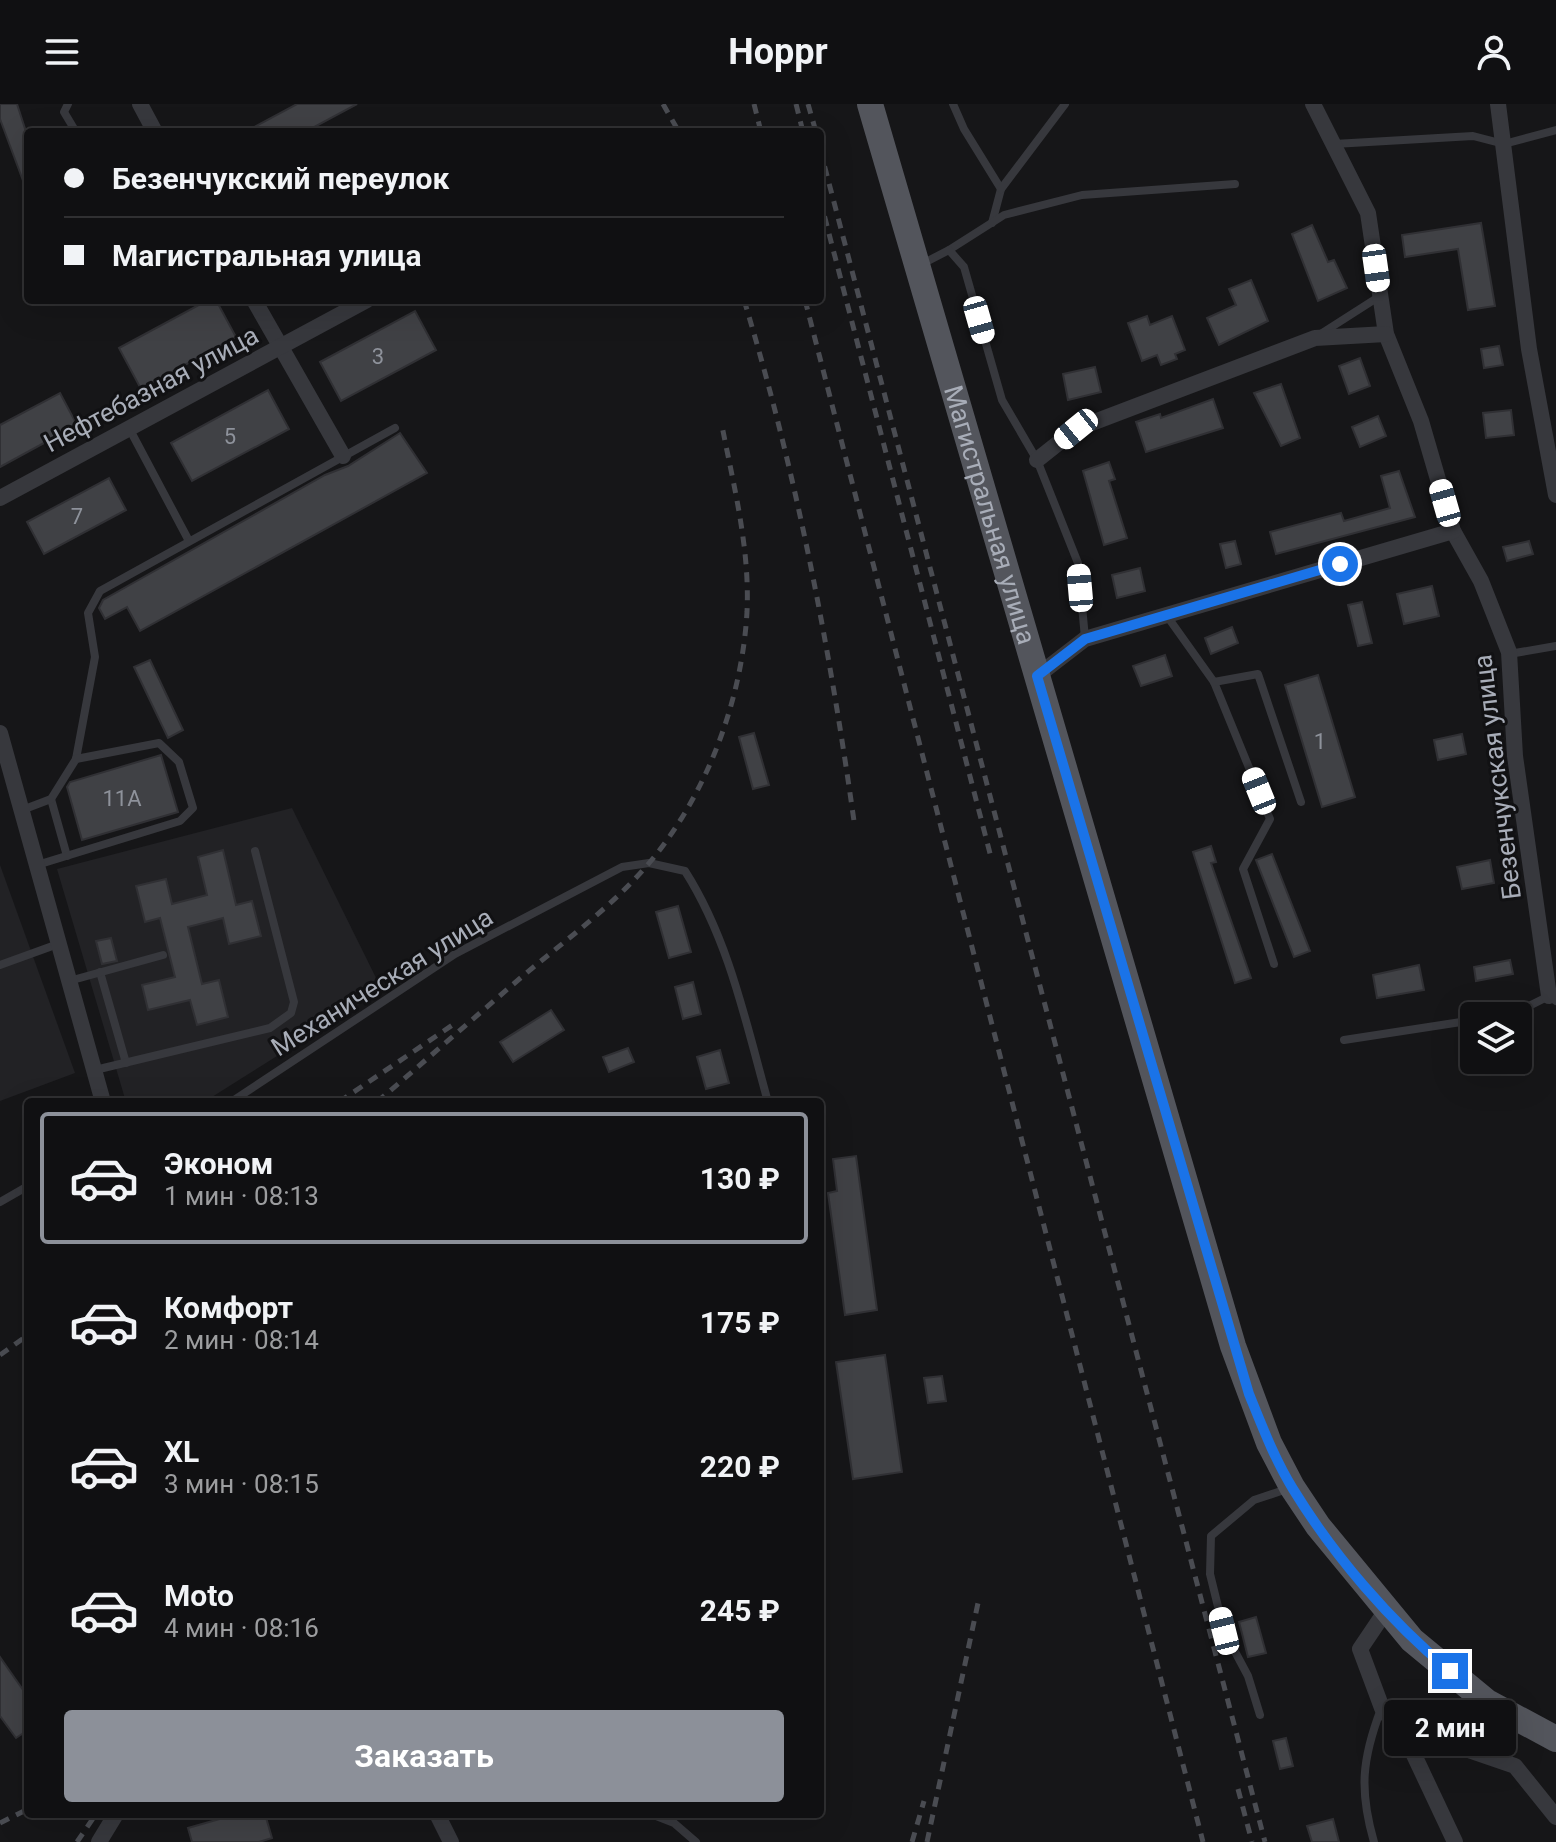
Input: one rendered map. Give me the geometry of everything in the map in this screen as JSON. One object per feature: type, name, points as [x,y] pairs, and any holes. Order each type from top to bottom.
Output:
[{"type":"main road","name":"Магистральная улица","points":[[870,104],[1233,1346],[1264,1431],[1292,1487],[1318,1526],[1412,1640],[1487,1702],[1556,1739]]},
{"type":"street","points":[[140,104],[153,128]]},
{"type":"street","name":"Безенчукская улица","points":[[1313,104],[1368,213],[1386,334],[1421,421],[1453,531],[1481,581],[1509,654],[1515,756],[1553,998]]},
{"type":"street","points":[[1498,104],[1529,349],[1556,495]]},
{"type":"street","points":[[256,304],[343,456]]},
{"type":"street","name":"Нефтебазная улица","points":[[0,498],[360,304]]},
{"type":"street","points":[[1037,460],[1076,429],[1315,338],[1386,334]]},
{"type":"street","points":[[1037,676],[1085,639],[1453,531]]},
{"type":"street","points":[[0,733],[102,1098]]},
{"type":"street","points":[[1387,1609],[1360,1649],[1382,1708],[1407,1740],[1455,1842]]},
{"type":"street","points":[[1407,1740],[1448,1743],[1515,1766],[1556,1817]]},
{"type":"street","points":[[99,1842],[114,1818]]},
{"type":"street","points":[[439,1818],[451,1842]]},
{"type":"lane","points":[[68,104],[64,112],[74,128]]},
{"type":"lane","points":[[953,104],[964,129],[1001,189]]},
{"type":"lane","points":[[992,223],[1001,189],[1065,104]]},
{"type":"lane","points":[[1333,144],[1473,136],[1504,144],[1556,130]]},
{"type":"lane","points":[[917,266],[1004,215],[1082,195],[1235,184]]},
{"type":"lane","points":[[949,250],[964,267],[1002,400],[1037,460],[1078,563],[1085,639]]},
{"type":"lane","points":[[1315,338],[1380,296]]},
{"type":"lane","points":[[129,428],[189,541]]},
{"type":"lane","points":[[22,810],[51,799],[76,759],[95,657],[88,613],[100,591],[395,428]]},
{"type":"lane","points":[[1167,615],[1214,682],[1270,819],[1243,869],[1274,964]]},
{"type":"lane","points":[[1509,654],[1556,646]]},
{"type":"lane","points":[[1214,682],[1258,674],[1301,802]]},
{"type":"lane","points":[[37,865],[180,821],[193,808],[179,762],[159,743],[76,759]]},
{"type":"lane","points":[[51,799],[67,856]]},
{"type":"lane","points":[[95,1070],[270,1028],[291,1013],[294,1002],[255,851]]},
{"type":"lane","name":"Механическая улица","points":[[237,1098],[455,954],[622,867],[649,863],[685,871],[699,894],[725,952],[767,1098]]},
{"type":"lane","points":[[0,965],[59,944]]},
{"type":"lane","points":[[69,981],[163,955]]},
{"type":"lane","points":[[100,972],[126,1063]]},
{"type":"lane","points":[[1532,1006],[1553,998]]},
{"type":"lane","points":[[1344,1040],[1460,1022]]},
{"type":"lane","points":[[0,1202],[24,1188]]},
{"type":"lane","points":[[1260,1715],[1248,1676],[1224,1631],[1210,1574],[1211,1536],[1254,1500],[1292,1487]]},
{"type":"lane","points":[[1374,1842],[1363,1803],[1368,1744],[1382,1708]]},
{"type":"lane","points":[[661,1818],[674,1823],[696,1842]]},
{"type":"shaded area","points":[[292,808],[382,990],[210,1098],[125,1098],[57,869]]},
{"type":"shaded area","points":[[0,865],[75,1073],[0,1101]]},
{"type":"building","points":[[0,104],[17,104],[25,128],[24,183],[0,119]]},
{"type":"building","points":[[297,104],[357,104],[312,128],[252,128]]},
{"type":"building","points":[[1481,223],[1495,306],[1468,310],[1458,249],[1405,257],[1402,235]]},
{"type":"building","points":[[1312,225],[1328,262],[1334,260],[1347,288],[1318,301],[1292,234]]},
{"type":"building","points":[[1251,280],[1268,321],[1219,345],[1207,318],[1236,305],[1229,289]]},
{"type":"building","points":[[201,304],[218,304],[236,337],[141,389],[119,348]]},
{"type":"building","points":[[415,311],[436,350],[341,401],[320,362]]},
{"type":"building","points":[[1147,316],[1150,325],[1172,316],[1185,350],[1175,354],[1177,359],[1161,365],[1157,355],[1142,361],[1128,323]]},
{"type":"building","points":[[1499,346],[1503,365],[1484,368],[1481,349]]},
{"type":"building","points":[[1360,358],[1370,386],[1349,394],[1339,366]]},
{"type":"building","points":[[1095,367],[1101,392],[1068,400],[1063,374]]},
{"type":"building","points":[[1281,384],[1300,438],[1281,446],[1254,393]]},
{"type":"building","points":[[268,390],[289,429],[192,481],[171,443]]},
{"type":"building","points":[[60,393],[77,425],[0,467],[0,425]]},
{"type":"building","points":[[1213,399],[1223,428],[1146,452],[1136,422],[1160,414],[1161,418]]},
{"type":"building","points":[[1511,410],[1514,435],[1486,438],[1483,413]]},
{"type":"building","points":[[1378,416],[1386,436],[1360,447],[1352,427]]},
{"type":"building","points":[[400,433],[427,473],[140,631],[127,607],[105,619],[99,608],[103,600],[325,475],[348,466]]},
{"type":"building","points":[[1109,462],[1115,479],[1109,481],[1127,538],[1104,545],[1083,471]]},
{"type":"building","points":[[1399,471],[1415,517],[1276,554],[1270,532],[1341,513],[1344,521],[1390,508],[1381,476]]},
{"type":"building","points":[[109,478],[126,510],[44,554],[27,522]]},
{"type":"building","points":[[1235,541],[1241,564],[1226,568],[1220,544]]},
{"type":"building","points":[[1529,541],[1533,554],[1507,561],[1503,547]]},
{"type":"building","points":[[1140,568],[1145,591],[1117,598],[1112,575]]},
{"type":"building","points":[[1432,586],[1439,616],[1404,624],[1397,594]]},
{"type":"building","points":[[1362,602],[1372,643],[1358,646],[1348,605]]},
{"type":"building","points":[[1232,627],[1238,643],[1211,654],[1205,638]]},
{"type":"building","points":[[1165,655],[1172,676],[1141,686],[1133,666]]},
{"type":"building","points":[[150,660],[183,730],[168,738],[134,667]]},
{"type":"building","points":[[1318,675],[1355,797],[1322,807],[1285,685]]},
{"type":"building","points":[[754,733],[769,785],[753,789],[739,737]]},
{"type":"building","points":[[1462,734],[1466,754],[1438,760],[1434,740]]},
{"type":"building","points":[[161,755],[178,812],[82,840],[67,787],[70,782]]},
{"type":"building","points":[[1211,846],[1216,862],[1211,863],[1251,978],[1235,983],[1193,852]]},
{"type":"building","points":[[223,850],[236,905],[252,901],[261,936],[229,944],[223,918],[188,927],[202,984],[219,980],[228,1017],[197,1025],[190,1000],[148,1010],[142,985],[175,977],[160,918],[145,922],[136,886],[166,879],[172,904],[207,895],[198,857]]},
{"type":"building","points":[[1272,854],[1310,951],[1294,957],[1256,860]]},
{"type":"building","points":[[1490,860],[1494,883],[1462,889],[1457,867]]},
{"type":"building","points":[[678,906],[691,952],[669,958],[656,912]]},
{"type":"building","points":[[111,938],[117,961],[102,964],[96,941]]},
{"type":"building","points":[[1510,960],[1513,974],[1476,981],[1474,967]]},
{"type":"building","points":[[1419,965],[1424,990],[1377,998],[1373,975]]},
{"type":"building","points":[[693,982],[701,1014],[683,1019],[675,987]]},
{"type":"building","points":[[551,1010],[564,1030],[513,1062],[500,1042]]},
{"type":"building","points":[[628,1048],[634,1062],[609,1072],[603,1057]]},
{"type":"building","points":[[720,1050],[729,1083],[706,1089],[697,1057]]},
{"type":"building","points":[[856,1156],[877,1310],[845,1315],[828,1193],[837,1191],[833,1159]]},
{"type":"building","points":[[885,1355],[902,1472],[853,1479],[836,1362]]},
{"type":"building","points":[[942,1376],[946,1401],[928,1403],[924,1378]]},
{"type":"building","points":[[1256,1617],[1266,1653],[1248,1657],[1239,1622]]},
{"type":"building","points":[[0,1657],[24,1691],[24,1733],[16,1738],[0,1716]]},
{"type":"building","points":[[1286,1738],[1293,1766],[1280,1769],[1273,1741]]},
{"type":"building","points":[[223,1818],[266,1818],[272,1838],[259,1842],[192,1842],[188,1828]]},
{"type":"building","points":[[1333,1819],[1339,1842],[1312,1842],[1307,1826]]},
{"type":"railway","points":[[663,104],[677,128]]},
{"type":"railway","points":[[754,104],[760,128]]},
{"type":"railway","points":[[796,104],[802,128]]},
{"type":"railway","points":[[808,104],[815,128]]},
{"type":"railway","points":[[824,164],[1265,1842]]},
{"type":"railway","points":[[824,214],[992,861]]},
{"type":"railway","points":[[745,304],[780,429],[809,558],[834,689],[854,821]]},
{"type":"railway","points":[[806,304],[1203,1842]]},
{"type":"railway","points":[[382,1098],[621,893],[670,835],[704,776],[718,744],[738,679],[747,612],[744,542],[722,426]]},
{"type":"railway","points":[[345,1098],[454,1024]]},
{"type":"railway","points":[[0,1355],[24,1338]]},
{"type":"railway","points":[[927,1842],[978,1603]]},
{"type":"railway","points":[[1238,1789],[1252,1842]]},
{"type":"railway","points":[[912,1842],[924,1801]]},
{"type":"railway","points":[[0,1823],[24,1811]]},
{"type":"railway","points":[[77,1842],[93,1818]]},
{"type":"route","points":[[1340,564],[1085,639],[1037,676],[1233,1346],[1269,1443],[1292,1487],[1318,1526],[1412,1640],[1450,1671]]}]
